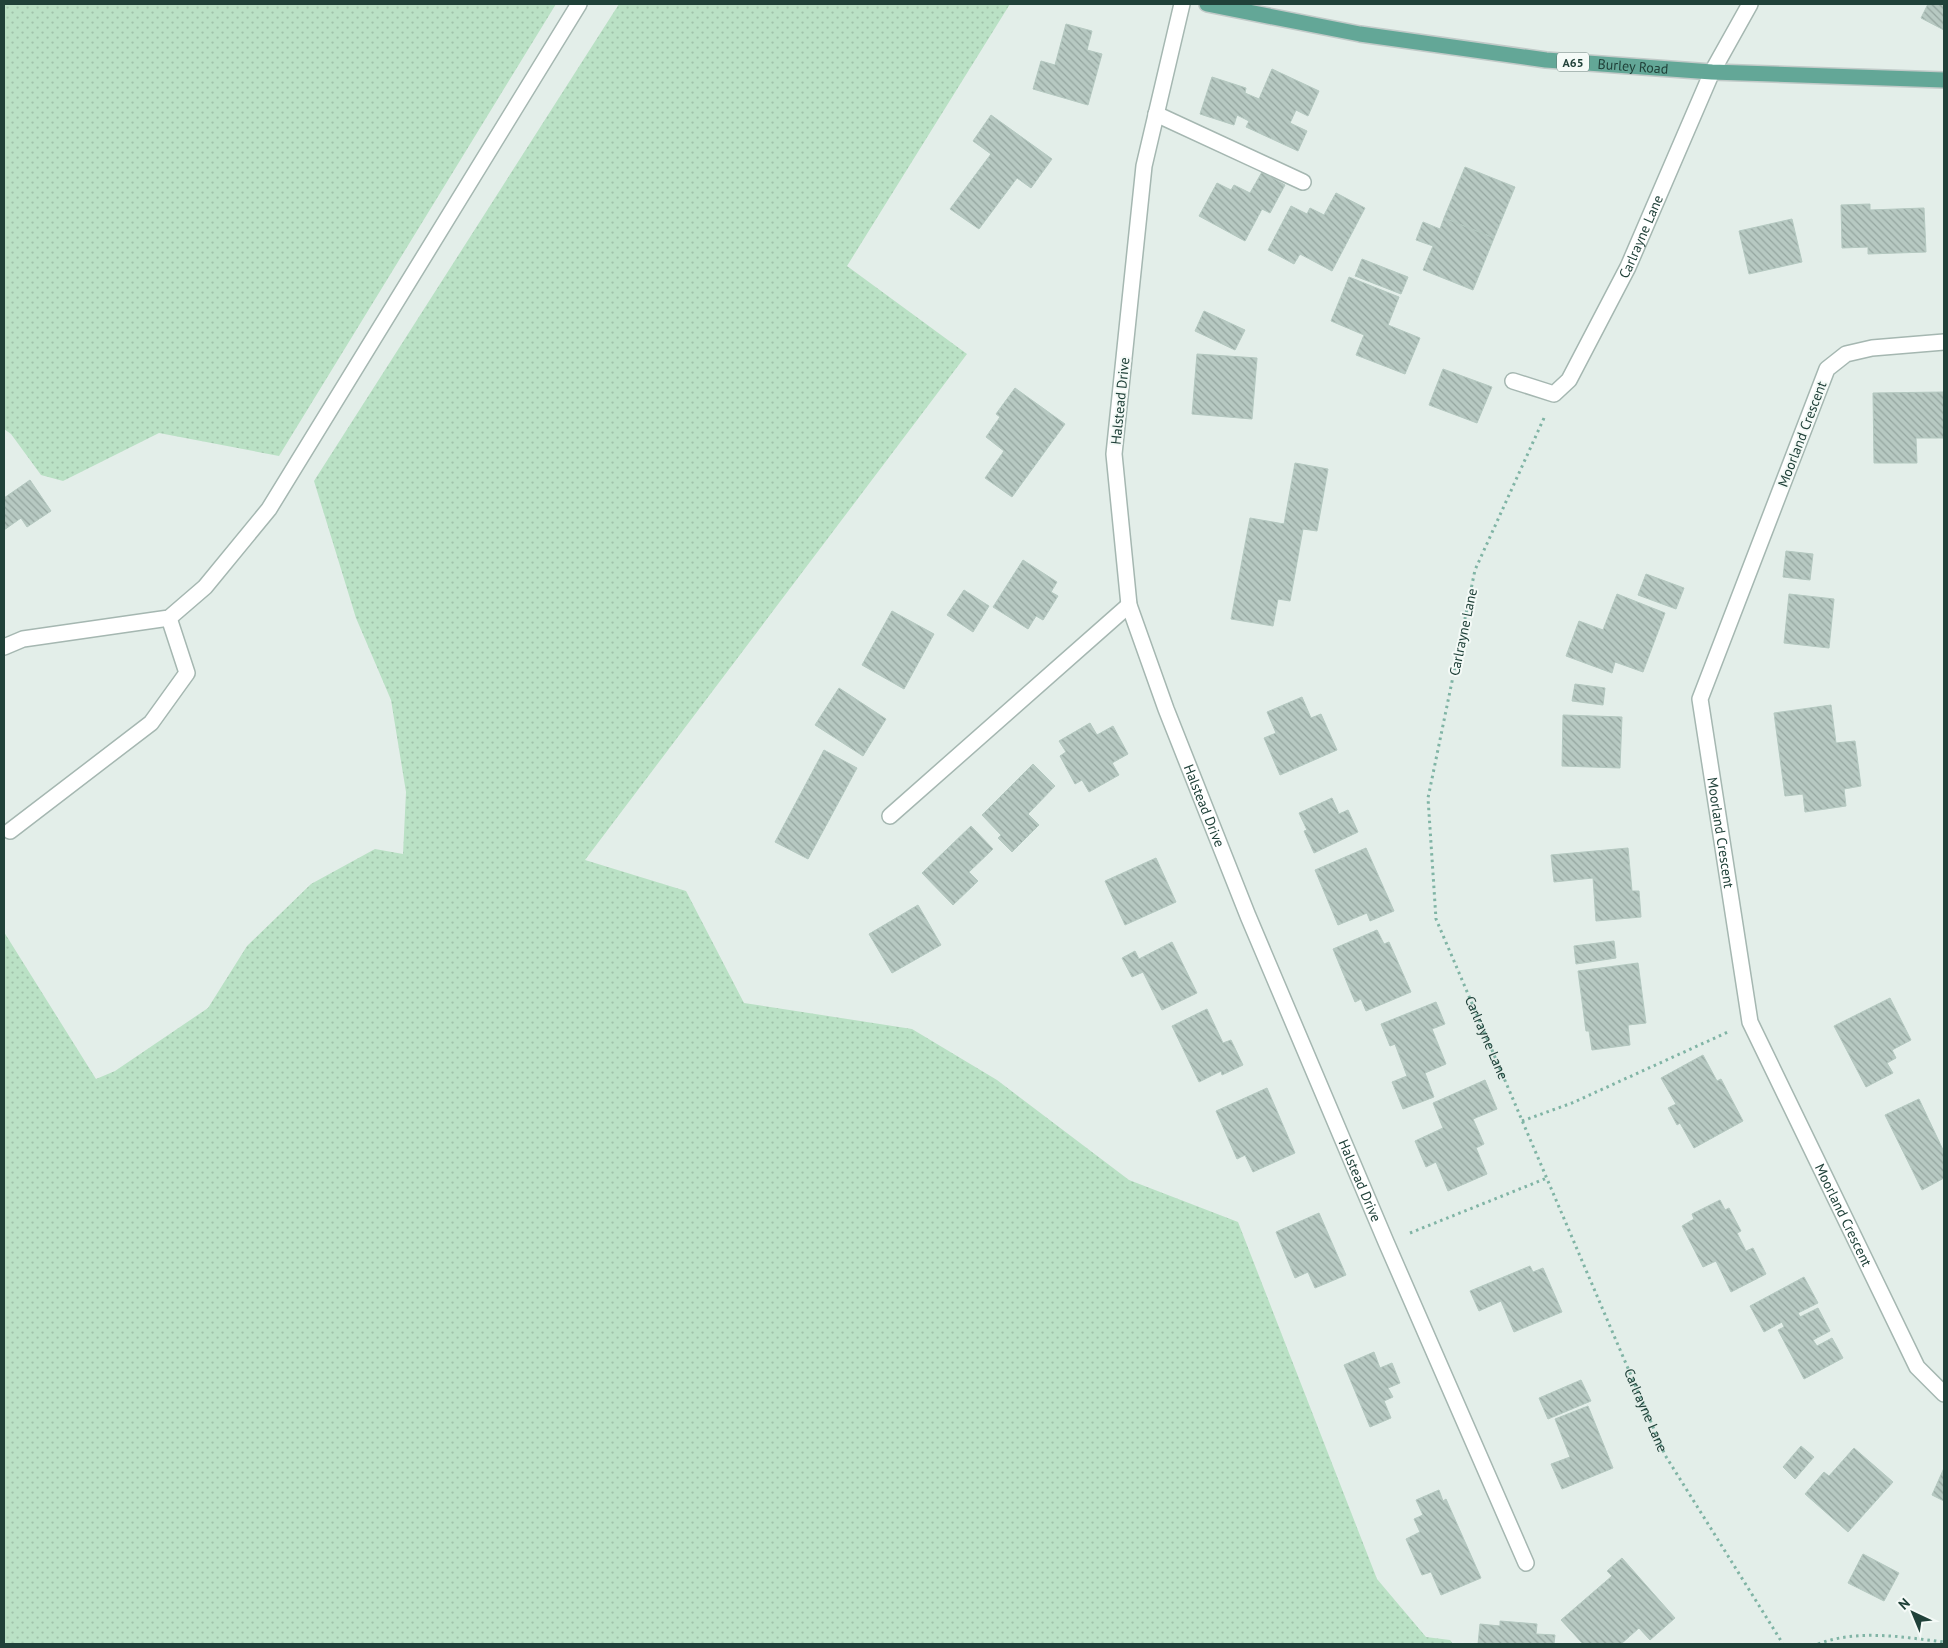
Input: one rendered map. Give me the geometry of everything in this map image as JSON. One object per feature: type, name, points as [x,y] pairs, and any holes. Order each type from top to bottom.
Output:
[{"type":"main road","name":"Burley Road","points":[[1207,4],[1360,34],[1546,60],[1712,72],[1944,80]]},
{"type":"street","points":[[4,647],[23,639],[169,618],[204,587],[269,509],[579,4]]},
{"type":"street","name":"Halstead Drive","points":[[1182,4],[1144,166],[1114,454],[1130,605],[1166,709],[1248,916],[1386,1242],[1526,1563]]},
{"type":"street","name":"Carlrayne Lane","points":[[1554,394],[1570,380],[1628,267],[1712,72],[1750,4]]},
{"type":"street","points":[[1156,114],[1303,182]]},
{"type":"street","name":"Moorland Crescent","points":[[1944,342],[1872,348],[1846,354],[1827,369],[1700,699],[1750,1022],[1917,1367],[1944,1394]]},
{"type":"street","points":[[1513,381],[1554,394]]},
{"type":"street","points":[[890,816],[1130,605]]},
{"type":"street","points":[[10,831],[151,724],[187,673],[169,618]]},
{"type":"path","name":"Carlrayne Lane","points":[[1554,394],[1476,570],[1428,798],[1436,919],[1665,1455],[1783,1644]]},
{"type":"path","points":[[1522,1121],[1572,1103],[1750,1022]]},
{"type":"path","points":[[1386,1242],[1547,1178]]},
{"type":"path","points":[[1818,1644],[1832,1639],[1880,1634],[1944,1642]]},
{"type":"green space","points":[[4,4],[556,4],[279,456],[159,433],[63,481],[41,475],[11,434],[4,429]]},
{"type":"green space","points":[[619,4],[1010,4],[847,266],[967,354],[585,860],[686,891],[744,1003],[912,1029],[997,1080],[1129,1180],[1238,1222],[1377,1579],[1426,1637],[1450,1640],[1453,1644],[4,1644],[4,932],[96,1079],[115,1071],[208,1008],[247,946],[311,884],[375,849],[403,854],[406,792],[391,700],[356,618],[314,481]]},
{"type":"building","points":[[1928,4],[1944,4],[1944,30],[1921,18]]},
{"type":"building","points":[[1066,24],[1092,31],[1087,50],[1102,54],[1088,105],[1033,89],[1041,61],[1055,65]]},
{"type":"building","points":[[1272,69],[1319,91],[1308,116],[1296,110],[1290,123],[1307,131],[1298,151],[1246,127],[1249,121],[1237,115],[1234,125],[1200,114],[1212,77],[1246,88],[1245,93],[1259,99]]},
{"type":"building","points":[[991,115],[1052,159],[1031,188],[1017,178],[979,229],[950,209],[991,154],[973,141]]},
{"type":"building","points":[[1465,167],[1515,187],[1494,238],[1444,218]]},
{"type":"building","points":[[1262,172],[1285,185],[1270,213],[1262,209],[1245,241],[1199,216],[1217,183],[1231,190],[1234,185],[1250,193]]},
{"type":"building","points":[[1336,193],[1365,208],[1332,271],[1300,254],[1294,264],[1268,250],[1291,206],[1307,214],[1310,208],[1324,215]]},
{"type":"building","points":[[1870,204],[1870,210],[1924,208],[1926,252],[1868,254],[1868,247],[1842,248],[1841,205]]},
{"type":"building","points":[[1444,218],[1494,238],[1473,290],[1423,270],[1433,246],[1416,240],[1423,222],[1440,229]]},
{"type":"building","points":[[1792,219],[1802,262],[1749,274],[1739,231]]},
{"type":"building","points":[[1362,259],[1408,277],[1401,294],[1355,276]]},
{"type":"building","points":[[1349,277],[1399,297],[1388,325],[1420,338],[1405,374],[1356,355],[1364,335],[1331,321]]},
{"type":"building","points":[[1204,311],[1245,330],[1235,350],[1195,331]]},
{"type":"building","points":[[1197,354],[1257,358],[1252,419],[1192,414]]},
{"type":"building","points":[[1443,369],[1492,387],[1477,423],[1429,405]]},
{"type":"building","points":[[1015,388],[1065,424],[1012,497],[985,478],[1004,451],[986,437],[1000,417],[996,414]]},
{"type":"building","points":[[1944,392],[1944,438],[1916,438],[1917,463],[1874,463],[1873,393]]},
{"type":"building","points":[[1295,463],[1328,469],[1317,531],[1303,529],[1290,601],[1278,599],[1273,626],[1231,619],[1250,518],[1284,524]]},
{"type":"building","points":[[30,480],[51,511],[27,527],[21,518],[4,530],[4,498]]},
{"type":"building","points":[[1786,551],[1813,554],[1810,580],[1783,577]]},
{"type":"building","points":[[1023,560],[1057,582],[1051,592],[1058,596],[1043,620],[1036,616],[1028,629],[993,607]]},
{"type":"building","points":[[1646,574],[1684,588],[1676,609],[1638,595]]},
{"type":"building","points":[[964,590],[989,606],[973,632],[947,615]]},
{"type":"building","points":[[1617,594],[1665,613],[1643,672],[1615,662],[1612,673],[1566,656],[1579,621],[1603,630]]},
{"type":"building","points":[[1789,594],[1834,599],[1829,648],[1784,643]]},
{"type":"building","points":[[892,611],[934,634],[904,689],[862,665]]},
{"type":"building","points":[[1575,684],[1605,688],[1603,705],[1572,701]]},
{"type":"building","points":[[839,688],[886,719],[863,756],[815,725]]},
{"type":"building","points":[[1302,697],[1311,718],[1321,714],[1337,750],[1280,775],[1264,738],[1276,733],[1267,712]]},
{"type":"building","points":[[1831,705],[1836,743],[1855,741],[1861,786],[1844,789],[1846,806],[1805,812],[1803,794],[1785,796],[1774,713]]},
{"type":"building","points":[[1563,715],[1622,717],[1620,768],[1562,766]]},
{"type":"building","points":[[1090,723],[1097,735],[1113,726],[1128,754],[1112,763],[1119,775],[1089,792],[1082,780],[1075,784],[1060,756],[1066,752],[1059,741]]},
{"type":"building","points":[[824,750],[857,768],[808,859],[775,842]]},
{"type":"building","points":[[1033,764],[1055,786],[1028,814],[1039,825],[1012,852],[998,838],[1001,835],[982,815]]},
{"type":"building","points":[[1332,798],[1339,814],[1348,810],[1358,832],[1314,853],[1304,831],[1307,830],[1299,813]]},
{"type":"building","points":[[971,826],[993,849],[969,872],[978,881],[953,905],[922,873]]},
{"type":"building","points":[[1366,848],[1394,911],[1370,921],[1367,913],[1338,925],[1315,870]]},
{"type":"building","points":[[1628,848],[1632,891],[1639,891],[1641,917],[1596,921],[1593,878],[1554,882],[1551,855]]},
{"type":"building","points":[[1156,858],[1176,902],[1125,925],[1105,881]]},
{"type":"building","points":[[918,905],[941,945],[892,973],[869,934]]},
{"type":"building","points":[[1377,930],[1384,944],[1389,942],[1411,992],[1366,1011],[1361,999],[1355,1002],[1333,949]]},
{"type":"building","points":[[1614,941],[1616,958],[1576,964],[1574,946]]},
{"type":"building","points":[[1172,942],[1197,993],[1162,1010],[1143,972],[1132,977],[1122,958],[1135,951],[1139,959]]},
{"type":"building","points":[[1638,963],[1646,1023],[1628,1025],[1630,1045],[1592,1050],[1589,1031],[1586,1031],[1578,971]]},
{"type":"building","points":[[1890,998],[1911,1040],[1892,1050],[1896,1058],[1887,1063],[1893,1073],[1866,1087],[1834,1026]]},
{"type":"building","points":[[1436,1002],[1445,1024],[1432,1029],[1446,1064],[1425,1073],[1434,1097],[1403,1109],[1392,1082],[1407,1076],[1395,1044],[1390,1046],[1381,1024]]},
{"type":"building","points":[[1207,1009],[1223,1043],[1231,1040],[1243,1065],[1222,1075],[1221,1071],[1199,1082],[1172,1026]]},
{"type":"building","points":[[1703,1055],[1717,1081],[1721,1079],[1743,1121],[1694,1148],[1680,1123],[1677,1125],[1668,1108],[1676,1104],[1661,1078]]},
{"type":"building","points":[[1485,1080],[1497,1109],[1473,1119],[1484,1144],[1476,1148],[1487,1174],[1448,1191],[1436,1162],[1426,1167],[1415,1141],[1443,1128],[1433,1103]]},
{"type":"building","points":[[1267,1088],[1295,1153],[1253,1172],[1245,1155],[1237,1159],[1216,1111]]},
{"type":"building","points":[[1919,1099],[1944,1152],[1944,1178],[1922,1190],[1885,1115]]},
{"type":"building","points":[[1720,1200],[1725,1210],[1729,1208],[1741,1231],[1737,1233],[1746,1251],[1753,1248],[1766,1274],[1731,1292],[1716,1261],[1703,1267],[1682,1226],[1694,1219],[1692,1214]]},
{"type":"building","points":[[1319,1213],[1346,1275],[1315,1288],[1308,1272],[1295,1278],[1276,1232]]},
{"type":"building","points":[[1530,1266],[1533,1272],[1543,1268],[1562,1312],[1514,1332],[1501,1301],[1479,1311],[1470,1291]]},
{"type":"building","points":[[1804,1277],[1818,1303],[1798,1313],[1800,1317],[1818,1308],[1830,1331],[1813,1340],[1817,1346],[1832,1338],[1843,1358],[1804,1379],[1778,1330],[1784,1327],[1782,1322],[1764,1332],[1750,1306]]},
{"type":"building","points":[[1374,1352],[1380,1368],[1392,1363],[1400,1383],[1388,1388],[1393,1397],[1384,1401],[1391,1418],[1370,1427],[1344,1365]]},
{"type":"building","points":[[1581,1380],[1591,1401],[1548,1419],[1539,1398]]},
{"type":"building","points":[[1588,1406],[1613,1468],[1562,1489],[1551,1464],[1570,1457],[1555,1419]]},
{"type":"building","points":[[1801,1446],[1814,1457],[1795,1479],[1783,1467]]},
{"type":"building","points":[[1854,1448],[1893,1482],[1848,1532],[1805,1494],[1824,1472],[1829,1476]]},
{"type":"building","points":[[1944,1468],[1944,1501],[1932,1495]]},
{"type":"building","points":[[1439,1490],[1443,1501],[1446,1499],[1481,1578],[1441,1595],[1431,1572],[1422,1575],[1406,1539],[1420,1532],[1414,1519],[1423,1515],[1416,1500]]},
{"type":"building","points":[[1863,1554],[1899,1573],[1884,1601],[1848,1583]]},
{"type":"building","points":[[1622,1558],[1675,1618],[1650,1640],[1639,1628],[1621,1644],[1583,1644],[1561,1620],[1612,1576],[1607,1571]]},
{"type":"building","points":[[1500,1621],[1537,1624],[1536,1634],[1555,1635],[1554,1644],[1478,1644],[1480,1624],[1500,1626]]}]
